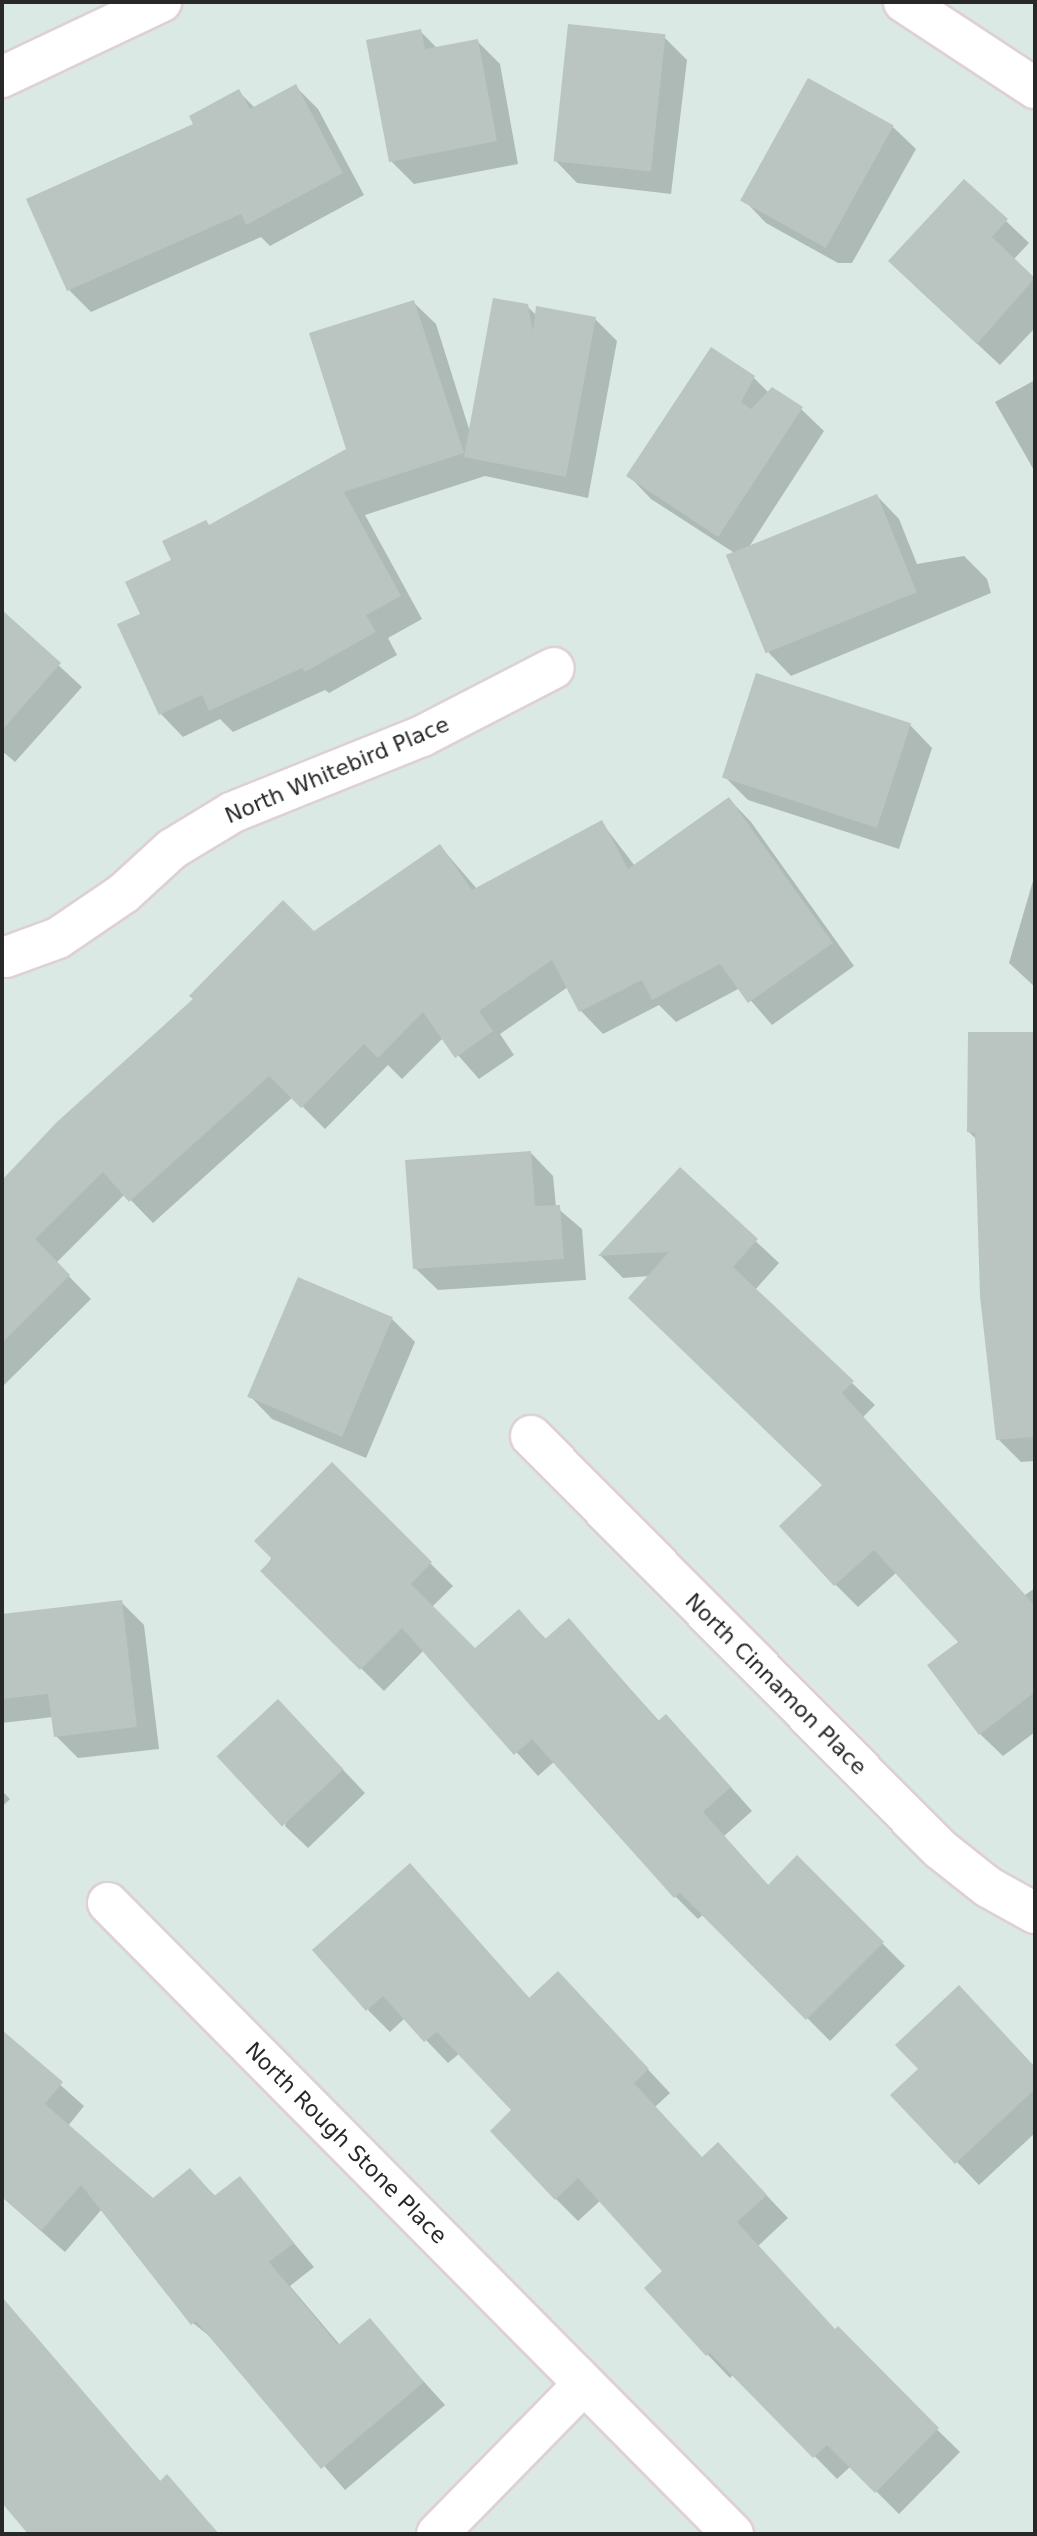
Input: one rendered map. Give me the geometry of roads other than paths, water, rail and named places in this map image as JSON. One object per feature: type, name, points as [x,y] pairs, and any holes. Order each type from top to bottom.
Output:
[{"type":"street","points":[[2,77],[161,2]]},
{"type":"street","points":[[904,2],[1035,88]]},
{"type":"street","name":"North Whitebird Place","points":[[3,959],[58,938],[124,893],[172,849],[233,812],[422,736],[554,668]]},
{"type":"street","name":"North Cinnamon Place","points":[[531,1436],[940,1849],[988,1887],[1035,1913]]},
{"type":"street","name":"North Rough Stone Place","points":[[108,1903],[733,2534]]},
{"type":"street","points":[[437,2534],[584,2384]]}]
